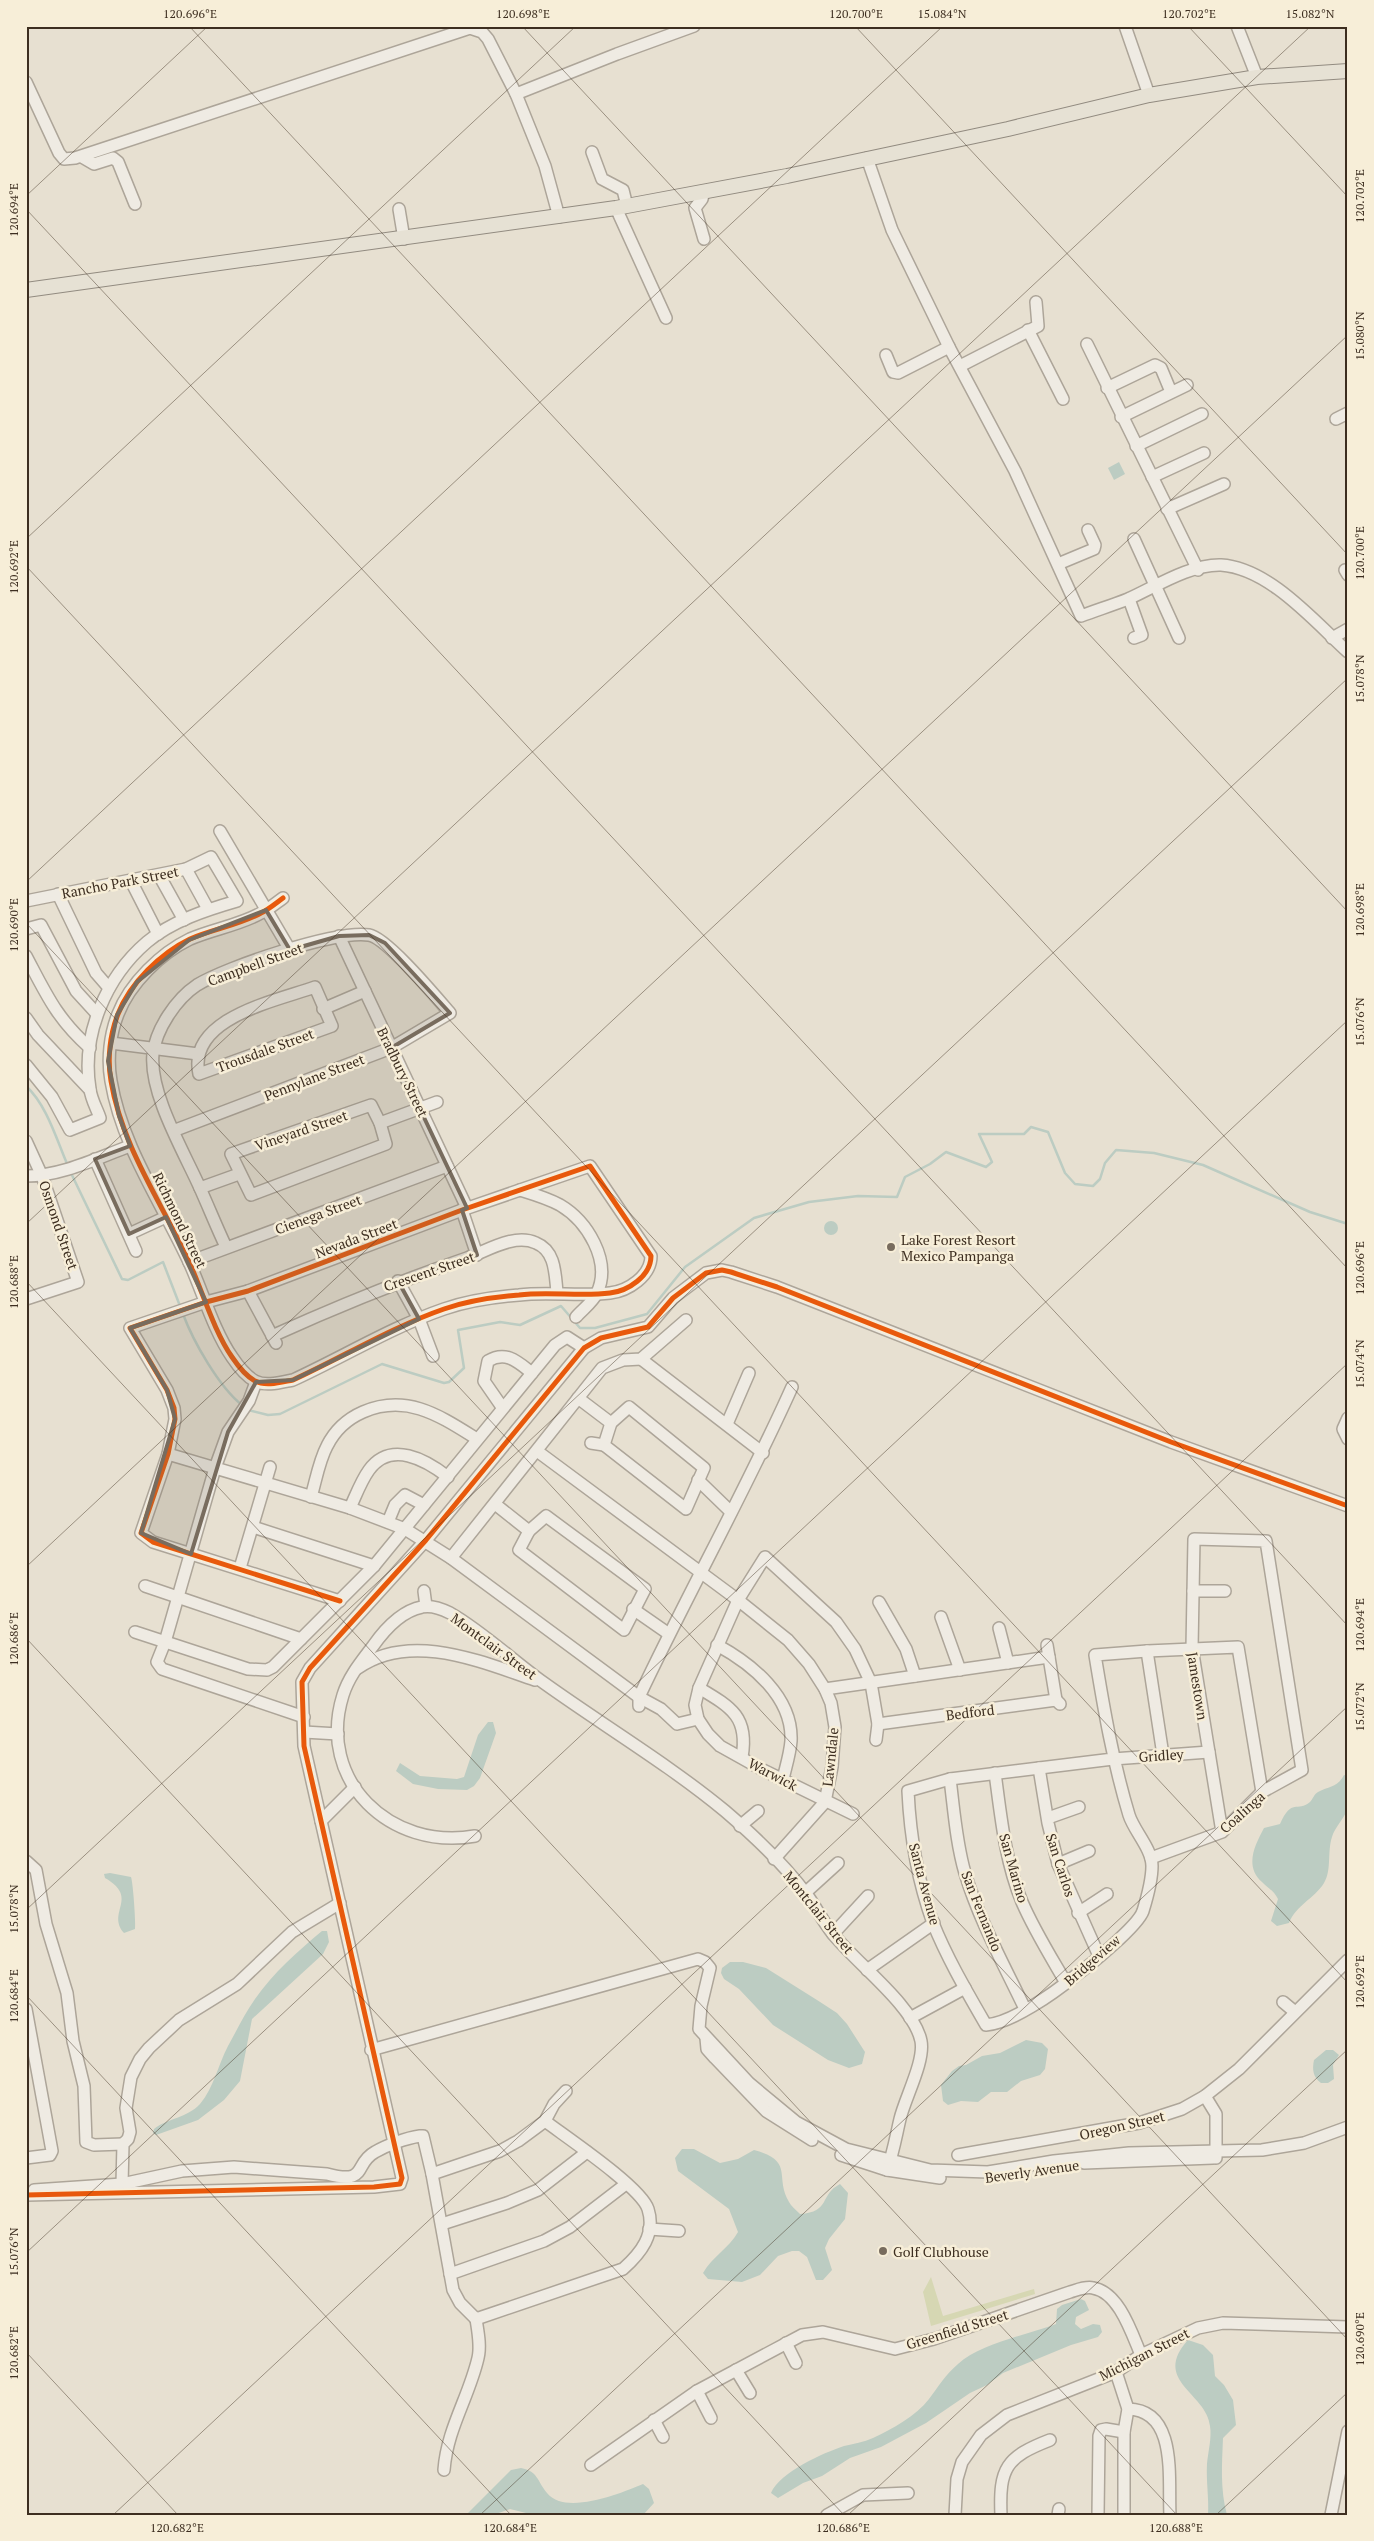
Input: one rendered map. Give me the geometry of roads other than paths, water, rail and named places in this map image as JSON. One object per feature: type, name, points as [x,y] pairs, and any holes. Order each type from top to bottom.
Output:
[{"type":"main road","points":[[26,290],[200,264],[559,218],[787,176],[1008,129],[1149,95],[1258,77],[1348,71]]},
{"type":"street","points":[[516,94],[694,26]]},
{"type":"street","points":[[1125,26],[1149,95]]},
{"type":"street","points":[[1237,26],[1258,77]]},
{"type":"street","points":[[26,82],[59,154],[64,159],[82,157],[470,28],[482,32],[488,39],[516,94],[545,166],[559,218]]},
{"type":"street","points":[[592,152],[602,179],[623,190],[621,207],[666,318]]},
{"type":"street","points":[[82,157],[94,164],[113,158],[118,162],[135,204]]},
{"type":"street","points":[[867,158],[892,230],[949,347],[1015,471],[1081,616],[1129,599],[1155,585],[1219,565],[1240,569],[1280,591],[1348,652]]},
{"type":"street","points":[[704,191],[702,199],[695,208],[704,239]]},
{"type":"street","points":[[399,209],[404,239]]},
{"type":"street","points":[[960,366],[1038,326],[1036,302]]},
{"type":"street","points":[[1028,330],[1063,399]]},
{"type":"street","points":[[1087,344],[1121,417],[1198,570]]},
{"type":"street","points":[[886,355],[893,372],[898,373],[949,347]]},
{"type":"street","points":[[1107,388],[1155,365],[1161,368],[1171,392]]},
{"type":"street","points":[[1121,417],[1187,385]]},
{"type":"street","points":[[1336,419],[1348,413]]},
{"type":"street","points":[[1136,446],[1202,414]]},
{"type":"street","points":[[1152,477],[1204,453]]},
{"type":"street","points":[[1168,509],[1224,484]]},
{"type":"street","points":[[1058,564],[1094,550],[1095,546],[1088,530]]},
{"type":"street","points":[[1134,539],[1179,638]]},
{"type":"street","points":[[1129,599],[1142,635],[1134,638]]},
{"type":"street","points":[[1332,638],[1348,629]]},
{"type":"street","points":[[220,831],[290,950]]},
{"type":"street","name":"Rancho Park Street","points":[[26,901],[186,869],[211,857],[237,901],[208,909]]},
{"type":"street","points":[[26,1065],[52,1097],[70,1130],[100,1118],[90,1090],[90,1048],[96,1014],[121,969],[133,957],[158,934],[208,909],[186,869]]},
{"type":"street","points":[[159,875],[184,920]]},
{"type":"street","points":[[131,880],[158,934]]},
{"type":"street","points":[[58,894],[96,973],[109,988]]},
{"type":"street","name":"Richmond Street","points":[[256,1382],[242,1370],[231,1356],[189,1262],[130,1146],[119,1116],[108,1061],[117,1015],[149,970],[171,951],[188,940],[266,910],[283,898]]},
{"type":"street","points":[[26,929],[41,925],[76,991],[96,1014]]},
{"type":"street","name":"Campbell Street","points":[[226,1247],[173,1131],[155,1078],[154,1050],[163,1025],[175,1007],[197,985],[224,972],[339,936],[369,935],[378,938],[450,1013]]},
{"type":"street","name":"Bradbury Street","points":[[339,936],[447,1166],[464,1209],[477,1255]]},
{"type":"street","points":[[26,956],[68,1029],[90,1048]]},
{"type":"street","points":[[133,957],[149,970]]},
{"type":"street","points":[[111,1043],[154,1050],[198,1054],[208,1035],[216,1026],[237,1015],[315,987],[323,1009],[365,991]]},
{"type":"street","name":"Trousdale Street","points":[[198,1054],[199,1074],[332,1026],[323,1009]]},
{"type":"street","name":"Pennylane Street","points":[[173,1131],[391,1048],[450,1013]]},
{"type":"street","points":[[26,1018],[38,1035],[90,1090]]},
{"type":"street","points":[[200,1188],[239,1174],[251,1194],[386,1144],[380,1123],[437,1102]]},
{"type":"street","name":"Vineyard Street","points":[[239,1174],[231,1154],[371,1105],[380,1123]]},
{"type":"street","name":"Osmond Street","points":[[26,1141],[42,1176],[78,1282],[26,1300]]},
{"type":"street","points":[[26,1176],[42,1176],[70,1168],[130,1146]]},
{"type":"street","points":[[95,1158],[136,1251]]},
{"type":"street","name":"Cienega Street","points":[[189,1262],[447,1166]]},
{"type":"street","name":"Nevada Street","points":[[168,1454],[175,1419],[174,1408],[160,1376],[130,1328],[206,1302],[248,1291],[464,1209],[590,1166],[651,1256],[649,1269],[632,1285],[611,1293],[596,1293]]},
{"type":"street","points":[[520,1190],[560,1205],[570,1213],[588,1232],[600,1256],[600,1279],[596,1293],[576,1317]]},
{"type":"street","points":[[129,1234],[166,1217]]},
{"type":"street","name":"Crescent Street","points":[[248,1291],[274,1339],[398,1281],[477,1255],[503,1244],[525,1241],[536,1242],[542,1246],[554,1261],[557,1292]]},
{"type":"street","points":[[26,2194],[393,2186],[400,2184],[402,2178],[371,2050],[304,1746],[302,1682],[310,1668],[426,1540],[584,1348],[601,1338],[648,1327],[673,1298],[699,1277],[722,1270],[731,1272],[881,1327],[926,1347],[1171,1442],[1348,1506]]},
{"type":"street","points":[[398,1281],[419,1319],[433,1356]]},
{"type":"street","points":[[304,1717],[162,1669],[156,1662],[165,1642],[215,1468],[228,1432],[249,1401],[256,1382],[277,1383],[293,1380],[419,1319],[446,1308],[493,1298],[557,1292],[596,1293]]},
{"type":"street","points":[[641,1359],[654,1345],[686,1320]]},
{"type":"street","points":[[648,1327],[654,1345]]},
{"type":"street","points":[[135,1632],[248,1669],[267,1670],[280,1662],[374,1566],[448,1477],[502,1407],[562,1338],[570,1338],[584,1348]]},
{"type":"street","points":[[502,1407],[484,1381],[488,1361],[499,1356],[511,1357],[532,1373]]},
{"type":"street","points":[[451,1558],[602,1368],[623,1360],[641,1359],[763,1452]]},
{"type":"street","points":[[727,1424],[749,1373]]},
{"type":"street","points":[[639,1702],[669,1634],[763,1452],[792,1388]]},
{"type":"street","points":[[578,1398],[611,1423]]},
{"type":"street","points":[[591,1443],[604,1445],[688,1513],[698,1480],[709,1467],[628,1403],[611,1423],[604,1445]]},
{"type":"street","points":[[311,1497],[324,1454],[333,1437],[346,1422],[371,1409],[386,1404],[410,1406],[434,1414],[477,1439]]},
{"type":"street","name":"Lawndale","points":[[537,1451],[738,1600],[788,1640],[809,1664],[825,1689],[831,1704],[836,1727],[832,1767],[825,1802]]},
{"type":"street","points":[[340,1600],[153,1542],[141,1533],[168,1454],[350,1508],[405,1529],[426,1540],[639,1702],[661,1709],[677,1724],[699,1721],[695,1704],[699,1688],[738,1600],[765,1557],[836,1622],[855,1649],[871,1682],[878,1724],[876,1740]]},
{"type":"street","points":[[350,1508],[370,1468],[386,1457],[406,1454],[417,1457],[429,1462],[448,1477]]},
{"type":"street","points":[[240,1568],[270,1467]]},
{"type":"street","points":[[698,1480],[731,1512]]},
{"type":"street","points":[[388,1522],[395,1505],[405,1495],[424,1505]]},
{"type":"street","points":[[495,1504],[529,1530]]},
{"type":"street","points":[[624,1630],[514,1551],[544,1511],[648,1588],[633,1609],[624,1630],[627,1642]]},
{"type":"street","points":[[253,1527],[374,1566]]},
{"type":"street","name":"Jamestown","points":[[1222,1832],[1192,1648],[1194,1539],[1266,1541],[1302,1770]]},
{"type":"street","points":[[145,1586],[301,1639]]},
{"type":"street","points":[[1193,1591],[1225,1591]]},
{"type":"street","points":[[424,1592],[426,1606],[399,1617],[376,1640],[353,1672],[342,1698],[338,1734],[343,1762],[355,1788],[374,1811],[400,1828],[436,1838],[459,1839],[474,1836]]},
{"type":"street","points":[[879,1602],[906,1648],[915,1676]]},
{"type":"street","name":"Montclair Street","points":[[426,1606],[450,1613],[544,1683],[653,1757],[726,1812],[805,1892],[833,1934],[910,2018],[922,2042],[921,2057],[900,2117],[889,2166]]},
{"type":"street","points":[[633,1609],[669,1634]]},
{"type":"street","points":[[940,1617],[960,1670]]},
{"type":"street","points":[[825,1689],[1008,1663],[999,1628]]},
{"type":"street","points":[[718,1645],[735,1654],[754,1670],[780,1698],[789,1725],[791,1740],[783,1779]]},
{"type":"street","points":[[1151,1858],[1130,1818],[1113,1759],[1095,1656],[1146,1650],[1238,1647],[1262,1792]]},
{"type":"street","points":[[1146,1650],[1163,1755]]},
{"type":"street","name":"Bedford","points":[[878,1724],[1058,1702],[1048,1651],[1008,1663]]},
{"type":"street","name":"Montclair Street","points":[[353,1672],[379,1657],[406,1652],[438,1652],[470,1658],[544,1683]]},
{"type":"street","points":[[699,1688],[725,1706],[743,1724],[745,1741],[742,1757]]},
{"type":"street","points":[[330,1694],[342,1698]]},
{"type":"street","name":"Warwick","points":[[699,1721],[720,1746],[825,1802],[853,1814]]},
{"type":"street","points":[[304,1732],[338,1734]]},
{"type":"street","name":"Gridley","points":[[908,1791],[950,1779],[995,1773],[1113,1759],[1209,1752]]},
{"type":"street","name":"San Carlos","points":[[1040,1768],[1058,1864],[1078,1913],[1099,1956]]},
{"type":"street","name":"Coalinga","points":[[1151,1858],[1222,1832],[1262,1792],[1302,1770]]},
{"type":"street","name":"San Marino","points":[[995,1773],[1005,1844],[1022,1902],[1066,1983]]},
{"type":"street","name":"San Fernando","points":[[950,1779],[959,1849],[966,1875],[978,1908],[1025,2009]]},
{"type":"street","points":[[321,1821],[355,1788]]},
{"type":"street","name":"Santa Avenue","points":[[908,1791],[916,1860],[935,1925],[965,1988],[986,2025]]},
{"type":"street","points":[[774,1859],[825,1802]]},
{"type":"street","points":[[1048,1818],[1079,1807]]},
{"type":"street","points":[[740,1826],[758,1811]]},
{"type":"street","points":[[1058,1864],[1089,1851]]},
{"type":"street","name":"Bridgeview","points":[[986,2025],[995,2025],[1025,2009],[1066,1983],[1099,1956],[1142,1913],[1152,1867],[1151,1858]]},
{"type":"street","points":[[26,1861],[36,1870],[46,1924],[66,1992],[73,2042],[84,2086],[86,2142],[94,2145],[123,2144],[128,2139],[130,2132],[126,2108],[131,2077],[140,2059],[149,2048],[179,2020],[237,1984],[292,1932],[340,1903]]},
{"type":"street","points":[[805,1892],[838,1863]]},
{"type":"street","points":[[1078,1913],[1107,1894]]},
{"type":"street","points":[[833,1934],[868,1896]]},
{"type":"street","points":[[870,1973],[935,1925]]},
{"type":"street","points":[[371,2050],[698,1959],[706,1962],[710,1968],[701,2006],[699,2027],[706,2038]]},
{"type":"street","name":"Oregon Street","points":[[958,2155],[1139,2123],[1168,2115],[1205,2096],[1239,2069],[1348,1960]]},
{"type":"street","points":[[910,2018],[965,1988]]},
{"type":"street","points":[[1283,2002],[1295,2012]]},
{"type":"street","points":[[26,2009],[52,2151],[50,2154],[26,2158]]},
{"type":"street","name":"Beverly Avenue","points":[[706,2038],[707,2049],[715,2058],[766,2111],[789,2127],[841,2155],[889,2166],[925,2177],[989,2178],[1080,2163],[1290,2152],[1348,2135]]},
{"type":"street","name":"Beverly Avenue","points":[[706,2038],[749,2083],[796,2122],[846,2149],[889,2166]]},
{"type":"street","points":[[432,2174],[500,2152],[545,2121],[554,2104],[566,2091]]},
{"type":"street","points":[[1205,2096],[1216,2114],[1216,2155]]},
{"type":"street","points":[[476,2319],[623,2269],[643,2249],[649,2229],[648,2209],[644,2202],[626,2184],[587,2152],[545,2121]]},
{"type":"street","name":"Beverly Avenue","points":[[1216,2155],[1304,2143],[1348,2127]]},
{"type":"street","points":[[26,2194],[49,2188],[122,2184],[182,2171],[234,2167],[328,2174],[342,2178],[351,2177],[362,2169],[367,2158],[375,2152],[413,2137],[423,2136],[442,2224],[453,2290],[460,2303],[476,2319],[479,2337],[478,2359],[455,2418],[445,2454],[444,2470]]},
{"type":"street","points":[[122,2184],[123,2144]]},
{"type":"street","points":[[442,2224],[506,2204],[538,2190],[587,2152]]},
{"type":"street","points":[[450,2274],[544,2241],[570,2227],[626,2184]]},
{"type":"street","points":[[649,2229],[679,2231]]},
{"type":"street","name":"Greenfield Street","points":[[591,2465],[698,2391],[802,2334],[823,2332],[895,2349],[934,2339],[1070,2292],[1090,2287],[1100,2289],[1120,2307],[1141,2355]]},
{"type":"street","name":"Michigan Street","points":[[956,2515],[956,2479],[962,2462],[970,2448],[992,2424],[1030,2405],[1116,2372],[1141,2355],[1179,2336],[1210,2325],[1223,2323],[1348,2327]]},
{"type":"street","points":[[786,2343],[796,2363]]},
{"type":"street","points":[[736,2370],[750,2393]]},
{"type":"street","points":[[1116,2372],[1128,2409],[1124,2432],[1124,2515]]},
{"type":"street","points":[[698,2391],[711,2418]]},
{"type":"street","points":[[1128,2409],[1144,2411],[1164,2432],[1170,2515]]},
{"type":"street","points":[[654,2420],[663,2437]]},
{"type":"street","points":[[1098,2515],[1099,2436],[1101,2430],[1106,2429],[1124,2432]]},
{"type":"street","points":[[1331,2515],[1344,2466],[1348,2431]]},
{"type":"street","points":[[1001,2515],[1001,2481],[1005,2471],[1022,2452],[1050,2440]]},
{"type":"street","points":[[827,2515],[863,2495],[908,2493]]},
{"type":"waterway","points":[[26,1086],[46,1113],[68,1166]]},
{"type":"waterway","points":[[248,1410],[268,1415],[280,1414],[382,1364],[444,1383],[449,1382],[464,1368],[458,1330],[500,1322],[520,1325],[561,1306],[580,1328],[595,1328],[647,1314],[685,1267],[754,1218],[809,1202],[858,1196],[897,1197],[905,1177],[930,1164],[946,1152],[986,1167],[992,1162],[979,1134],[1024,1134],[1031,1127],[1048,1132],[1065,1173],[1075,1184],[1093,1186],[1100,1179],[1105,1163],[1116,1150],[1154,1153],[1203,1165],[1310,1212],[1348,1224]]},
{"type":"waterway","points":[[70,1171],[122,1279],[128,1280],[163,1262],[180,1306]]},
{"type":"waterway","points":[[183,1314],[193,1337],[208,1363],[224,1387],[242,1405]]},
{"type":"place","name":"Lake Forest Resort Mexico Pampanga","points":[[891,1247]]},
{"type":"place","name":"Golf Clubhouse","points":[[883,2251]]}]
